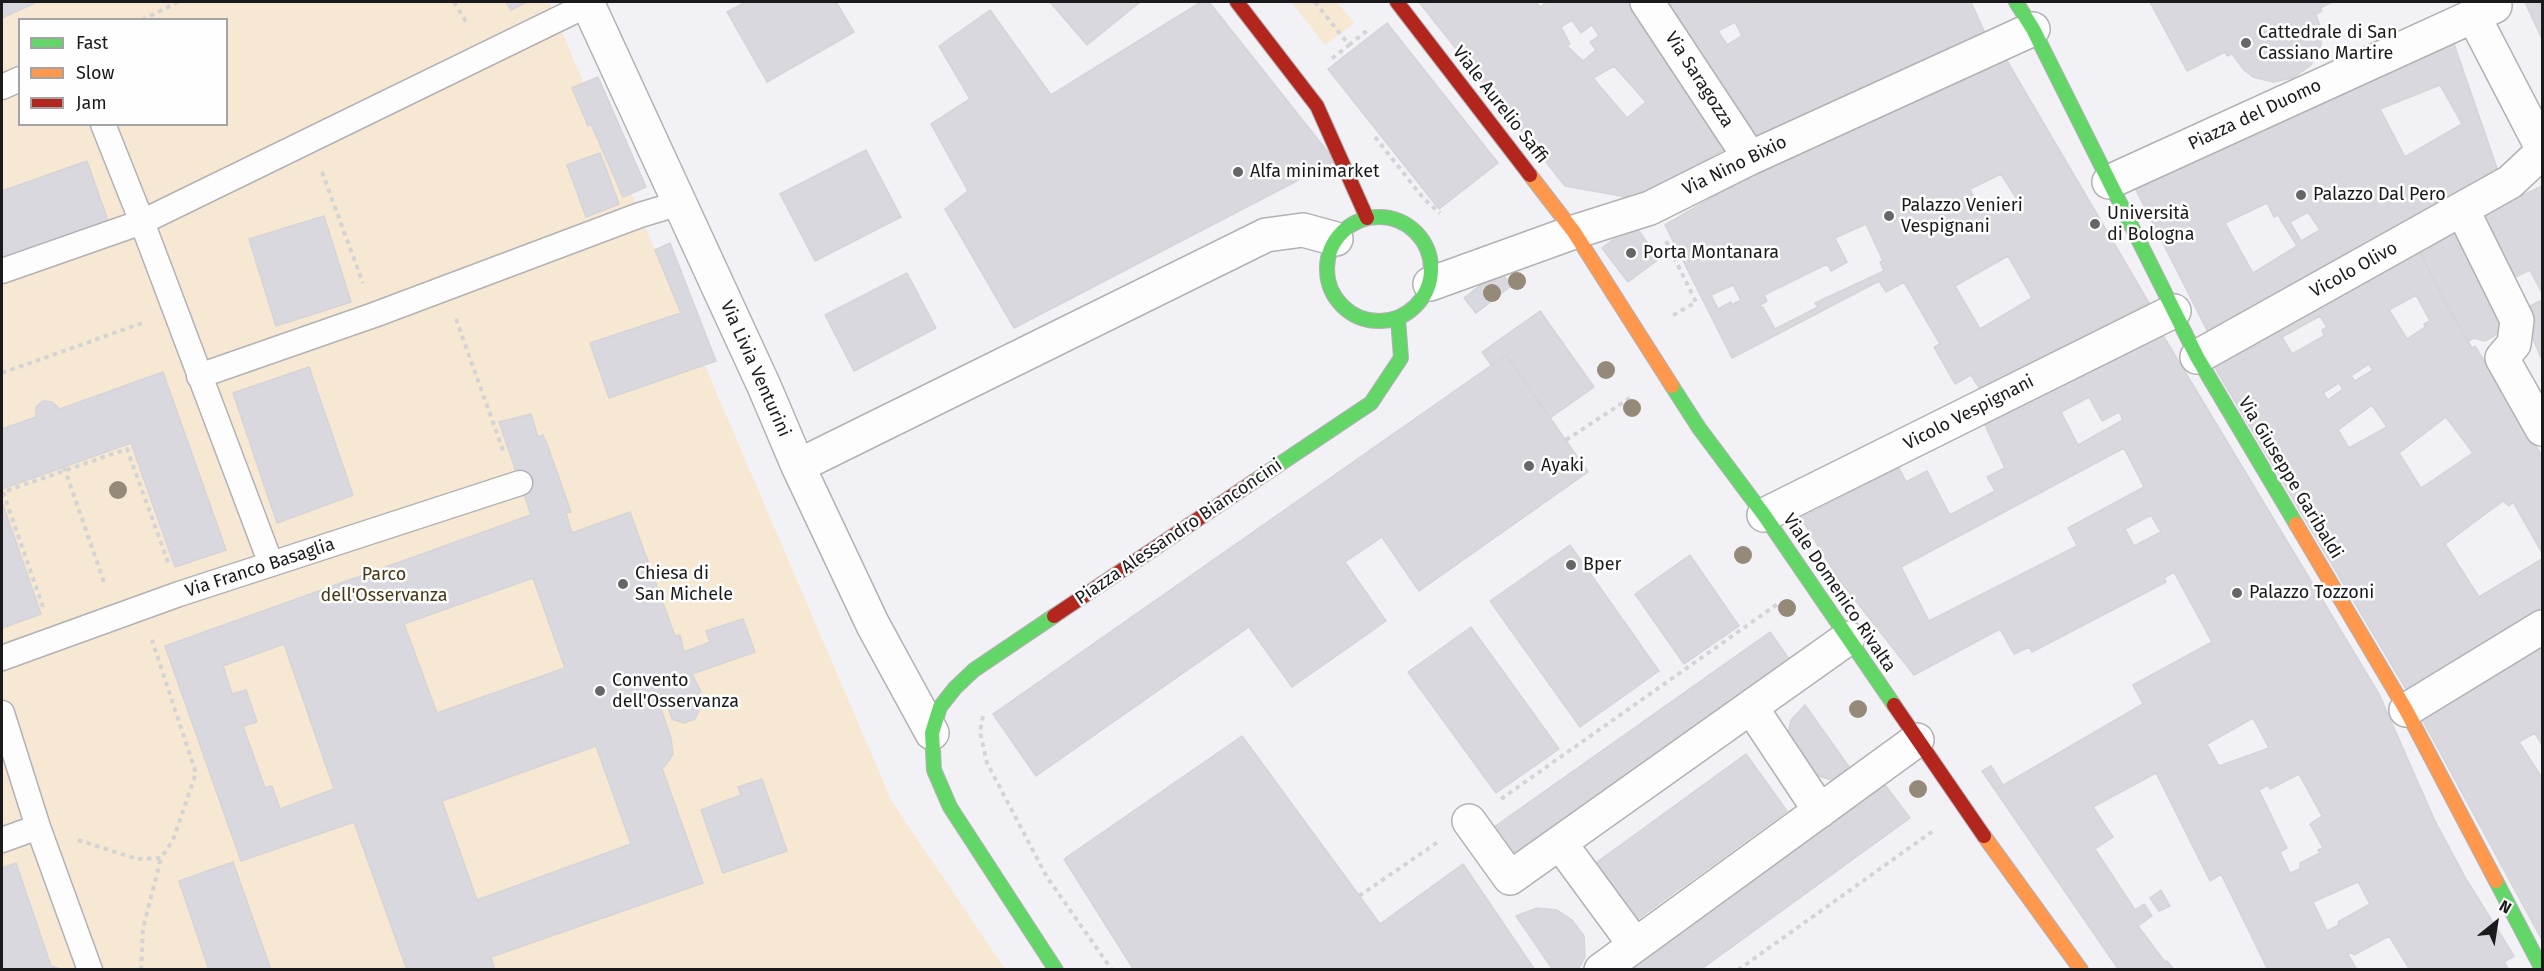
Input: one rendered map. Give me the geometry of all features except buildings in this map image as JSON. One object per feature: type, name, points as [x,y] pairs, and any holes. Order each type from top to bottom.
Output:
[{"type":"street","points":[[1237,2],[1317,106],[1367,218]]},
{"type":"street","name":"Viale Aurelio Saffi","points":[[1397,2],[1574,232]]},
{"type":"street","name":"Via Saragozza","points":[[1647,2],[1750,158]]},
{"type":"street","name":"Via Giuseppe Garibaldi","points":[[2016,2],[2033,29],[2198,357],[2406,710],[2542,969]]},
{"type":"street","name":"Via Livia Venturini","points":[[588,3],[798,466],[873,625],[932,732]]},
{"type":"street","points":[[2483,8],[2542,150]]},
{"type":"street","name":"Piazza del Duomo","points":[[2109,182],[2483,8]]},
{"type":"street","name":"Via Nino Bixio","points":[[1430,284],[1574,232],[1650,208],[1750,158],[2033,29]]},
{"type":"street","name":"Vicolo Olivo","points":[[2198,357],[2510,182],[2542,150]]},
{"type":"street","points":[[2462,209],[2517,321],[2514,344],[2502,358],[2542,429]]},
{"type":"street","points":[[1383,217],[1406,224],[1425,244],[1432,266],[1430,284],[1418,305],[1398,318],[1378,322],[1360,318],[1335,297],[1327,270],[1329,256],[1336,239],[1348,227],[1367,218],[1383,217]]},
{"type":"street","points":[[798,466],[1266,235],[1303,230],[1336,239]]},
{"type":"street","name":"Viale Domenico Rivalta","points":[[1574,232],[1699,428],[1764,515],[1964,808],[2081,969]]},
{"type":"street","name":"Vicolo Vespignani","points":[[1764,515],[2174,311]]},
{"type":"street","name":"Piazza Alessandro Bianconcini","points":[[932,732],[940,707],[955,688],[974,670],[1371,403],[1401,358],[1398,318]]},
{"type":"street","points":[[2406,710],[2542,627]]},
{"type":"street","points":[[1469,821],[1509,878],[1848,638]]},
{"type":"street","points":[[1751,707],[1820,811]]},
{"type":"street","points":[[932,732],[934,770],[950,807],[1056,969]]},
{"type":"street","points":[[1601,969],[1917,740]]},
{"type":"street","points":[[1560,843],[1635,945]]},
{"type":"lane","points":[[2,272],[142,222],[588,3]]},
{"type":"lane","points":[[2,87],[18,80]]},
{"type":"lane","points":[[104,126],[271,564]]},
{"type":"lane","points":[[199,376],[374,315],[680,202]]},
{"type":"lane","name":"Via Franco Basaglia","points":[[2,658],[179,594],[517,484]]},
{"type":"lane","points":[[2,713],[38,827],[90,969]]},
{"type":"lane","points":[[2,840],[38,827]]},
{"type":"path","points":[[146,18],[178,2]]},
{"type":"path","points":[[310,140],[374,315]]},
{"type":"path","points":[[1390,157],[1424,199],[1440,213]]},
{"type":"path","points":[[1639,337],[1696,302],[1650,208]]},
{"type":"path","points":[[445,288],[517,484]]},
{"type":"path","points":[[2,373],[174,311]]},
{"type":"path","points":[[1566,441],[1633,395]]},
{"type":"path","points":[[54,639],[3,492],[65,469],[128,449],[179,594]]},
{"type":"path","points":[[65,469],[116,617]]},
{"type":"path","points":[[1359,896],[1809,582]]},
{"type":"path","points":[[141,608],[196,773],[173,840],[161,858],[143,928],[141,969]]},
{"type":"path","points":[[985,709],[980,732],[987,763],[1047,878],[1112,969]]},
{"type":"path","points":[[1738,969],[1964,808]]},
{"type":"path","points":[[38,827],[137,859],[161,858]]},
{"type":"green space","name":"Parco dell'Osservanza","points":[[2,2],[549,2],[892,802],[1005,969],[2,969]]},
{"type":"green space","points":[[1291,2],[1337,2],[1354,23],[1325,45]]},
{"type":"traffic: fast","points":[[2016,2],[2033,29],[2197,357],[2296,524]]},
{"type":"traffic: fast","points":[[1379,217],[1399,221],[1408,226],[1422,240],[1427,249],[1431,269],[1427,289],[1422,298],[1408,312],[1399,317],[1379,321],[1359,317],[1350,312],[1336,298],[1331,289],[1327,269],[1331,249],[1336,240],[1350,226],[1359,221],[1379,217]]},
{"type":"traffic: fast","points":[[1253,482],[1371,403],[1401,358],[1398,318]]},
{"type":"traffic: fast","points":[[1672,386],[1699,428],[1764,515],[1894,705]]},
{"type":"traffic: fast","points":[[1054,616],[974,670],[955,688],[940,707],[932,733],[934,770],[950,807],[1056,970]]},
{"type":"traffic: fast","points":[[2496,881],[2542,969]]},
{"type":"traffic: slow","points":[[1530,175],[1574,232],[1672,386]]},
{"type":"traffic: slow","points":[[2296,524],[2406,710],[2496,881]]},
{"type":"traffic: slow","points":[[1984,836],[2081,970]]},
{"type":"traffic: jam","points":[[1237,2],[1317,106],[1367,218]]},
{"type":"traffic: jam","points":[[1397,2],[1530,175]]},
{"type":"traffic: jam","points":[[1054,616],[1253,482]]},
{"type":"traffic: jam","points":[[1894,705],[1984,836]]},
{"type":"place","name":"Cattedrale di San Cassiano Martire","points":[[2246,43]]},
{"type":"place","name":"Alfa minimarket","points":[[1238,172]]},
{"type":"place","name":"Palazzo Dal Pero","points":[[2301,195]]},
{"type":"place","name":"Palazzo Venieri Vespignani","points":[[1889,216]]},
{"type":"place","name":"Università di Bologna","points":[[2095,224]]},
{"type":"place","name":"Porta Montanara","points":[[1631,253]]},
{"type":"place","name":"Ayaki","points":[[1529,466]]},
{"type":"place","name":"Bper","points":[[1571,565]]},
{"type":"place","name":"Chiesa di San Michele","points":[[623,584]]},
{"type":"place","name":"Palazzo Tozzoni","points":[[2237,593]]},
{"type":"place","name":"Convento dell'Osservanza","points":[[600,691]]}]
